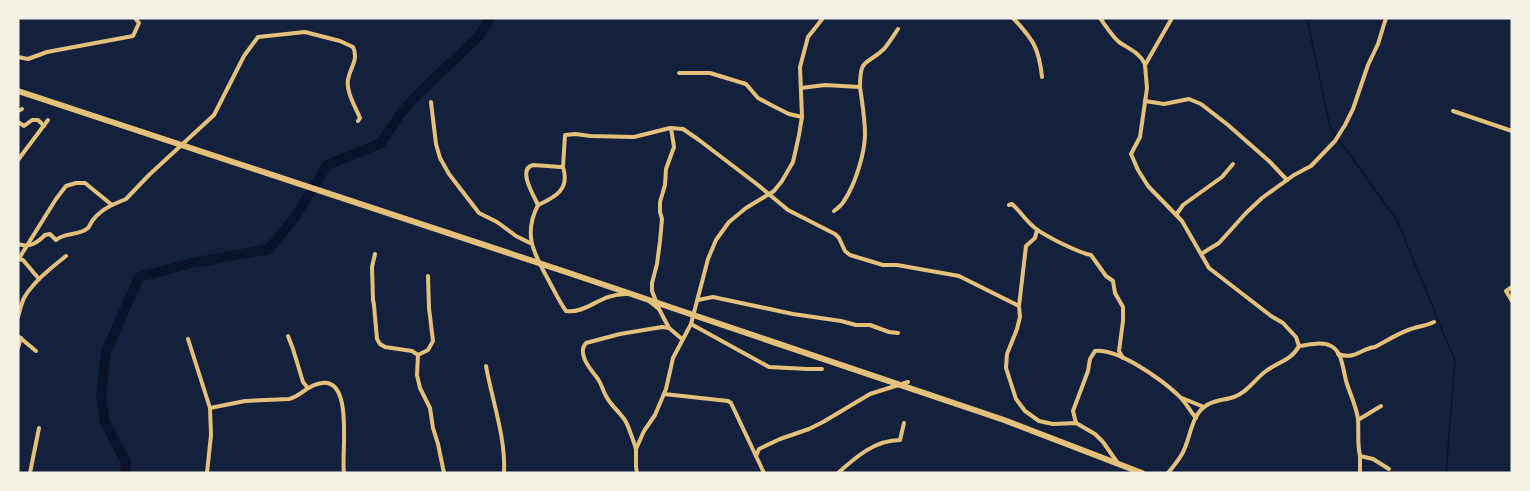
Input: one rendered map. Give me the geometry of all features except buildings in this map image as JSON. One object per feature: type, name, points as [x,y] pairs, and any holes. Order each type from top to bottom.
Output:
[{"type":"highway","points":[[18,91],[1004,420],[1141,473]]},
{"type":"street","points":[[18,57],[28,59],[47,52],[133,36],[139,23],[135,18]]},
{"type":"street","points":[[636,449],[655,415],[673,358],[690,324],[708,259],[716,240],[729,222],[774,191],[793,162],[802,117],[800,67],[808,37],[824,18]]},
{"type":"street","points":[[1013,18],[1036,48],[1042,77]]},
{"type":"street","points":[[1100,18],[1117,40],[1137,53],[1146,65],[1147,88],[1140,137],[1131,154],[1138,170],[1148,186],[1182,221],[1209,268],[1283,323],[1296,337],[1299,346],[1296,353],[1266,371],[1243,393],[1204,407],[1196,418],[1183,453],[1168,473]]},
{"type":"street","points":[[1146,65],[1172,18]]},
{"type":"street","points":[[1200,254],[1219,243],[1262,198],[1311,166],[1335,141],[1353,108],[1386,18]]},
{"type":"street","points":[[834,211],[844,202],[862,156],[865,135],[860,70],[885,47],[898,29]]},
{"type":"street","points":[[18,244],[25,246],[37,243],[45,235],[50,234],[56,240],[61,235],[80,232],[88,228],[102,210],[126,199],[214,115],[244,56],[258,37],[305,32],[340,41],[353,47],[356,54],[355,61],[348,81],[349,91],[360,118],[357,121]]},
{"type":"street","points":[[679,74],[710,73],[746,84],[758,98],[789,114],[802,117]]},
{"type":"street","points":[[801,88],[825,85],[860,87]]},
{"type":"street","points":[[1145,101],[1164,104],[1189,99],[1201,104],[1269,161],[1287,180]]},
{"type":"street","points":[[431,102],[436,144],[440,158],[449,174],[479,213],[531,243]]},
{"type":"street","points":[[1453,111],[1512,131]]},
{"type":"street","points":[[18,122],[24,126],[32,120],[38,120],[44,126]]},
{"type":"street","points":[[18,160],[48,120]]},
{"type":"street","points":[[659,309],[643,297],[621,294],[609,296],[577,311],[566,311],[536,256],[531,243],[530,231],[533,217],[538,205],[561,191],[565,184],[563,167],[565,135],[634,136],[671,128],[682,129],[758,184],[788,210],[835,234],[850,255],[883,265],[897,265],[959,276],[1019,306]]},
{"type":"street","points":[[671,128],[674,147],[666,169],[667,178],[660,202],[662,219],[652,291],[669,328],[682,339]]},
{"type":"street","points":[[1176,215],[1183,204],[1222,177],[1233,164]]},
{"type":"street","points":[[538,205],[527,179],[527,169],[533,165],[563,167]]},
{"type":"street","points":[[39,279],[23,260],[18,260],[66,186],[85,183],[112,205]]},
{"type":"street","points":[[1009,205],[1012,204],[1037,230],[1084,254],[1091,255],[1106,276],[1113,281],[1114,293],[1123,307],[1119,351],[1123,358]]},
{"type":"street","points":[[1037,230],[1035,238],[1026,246],[1019,306],[1020,317],[1007,354],[1006,368],[1016,399],[1025,411],[1039,421],[1053,424],[1076,423],[1095,434],[1117,462],[1141,473]]},
{"type":"street","points":[[375,254],[372,267],[377,339],[385,347],[412,351],[418,355]]},
{"type":"street","points":[[18,317],[23,299],[39,279],[66,256]]},
{"type":"street","points":[[418,355],[428,350],[433,341],[428,276]]},
{"type":"street","points":[[1512,287],[1506,291],[1512,301]]},
{"type":"street","points":[[698,300],[713,297],[793,314],[856,325],[870,325],[898,333]]},
{"type":"street","points":[[1338,354],[1353,356],[1412,328],[1434,322]]},
{"type":"street","points":[[690,324],[768,367],[822,369]]},
{"type":"street","points":[[637,473],[636,449],[627,423],[606,397],[600,381],[591,372],[586,362],[582,349],[585,343],[628,332],[669,328]]},
{"type":"street","points":[[288,336],[303,382],[307,387]]},
{"type":"street","points":[[18,348],[20,337]]},
{"type":"street","points":[[20,337],[36,351]]},
{"type":"street","points":[[188,339],[210,408],[211,435],[207,473]]},
{"type":"street","points":[[1299,346],[1323,344],[1332,346],[1338,354],[1358,420],[1360,473]]},
{"type":"street","points":[[1076,423],[1073,411],[1088,371],[1090,358],[1095,351],[1123,358],[1180,397],[1204,407]]},
{"type":"street","points":[[418,355],[417,375],[420,388],[430,408],[444,473]]},
{"type":"street","points":[[486,366],[498,422],[504,473]]},
{"type":"street","points":[[756,456],[759,449],[768,444],[823,422],[870,394],[908,382]]},
{"type":"street","points":[[210,408],[245,401],[296,397],[307,387],[324,383],[333,384],[338,390],[344,422],[344,473]]},
{"type":"street","points":[[663,394],[731,403],[764,473]]},
{"type":"street","points":[[1180,397],[1196,418]]},
{"type":"street","points":[[1358,420],[1381,406]]},
{"type":"street","points":[[838,473],[864,451],[891,440],[900,440],[904,423]]},
{"type":"street","points":[[30,473],[39,428]]},
{"type":"street","points":[[1360,456],[1373,459],[1389,469]]},
{"type":"waterway","points":[[125,473],[126,463],[105,422],[101,397],[106,352],[139,277],[192,263],[269,249],[295,217],[327,165],[381,143],[401,113],[479,36],[490,18]]},
{"type":"waterway","points":[[1307,18],[1330,127],[1336,136]]},
{"type":"waterway","points":[[1339,140],[1397,220],[1455,361],[1446,473]]}]
